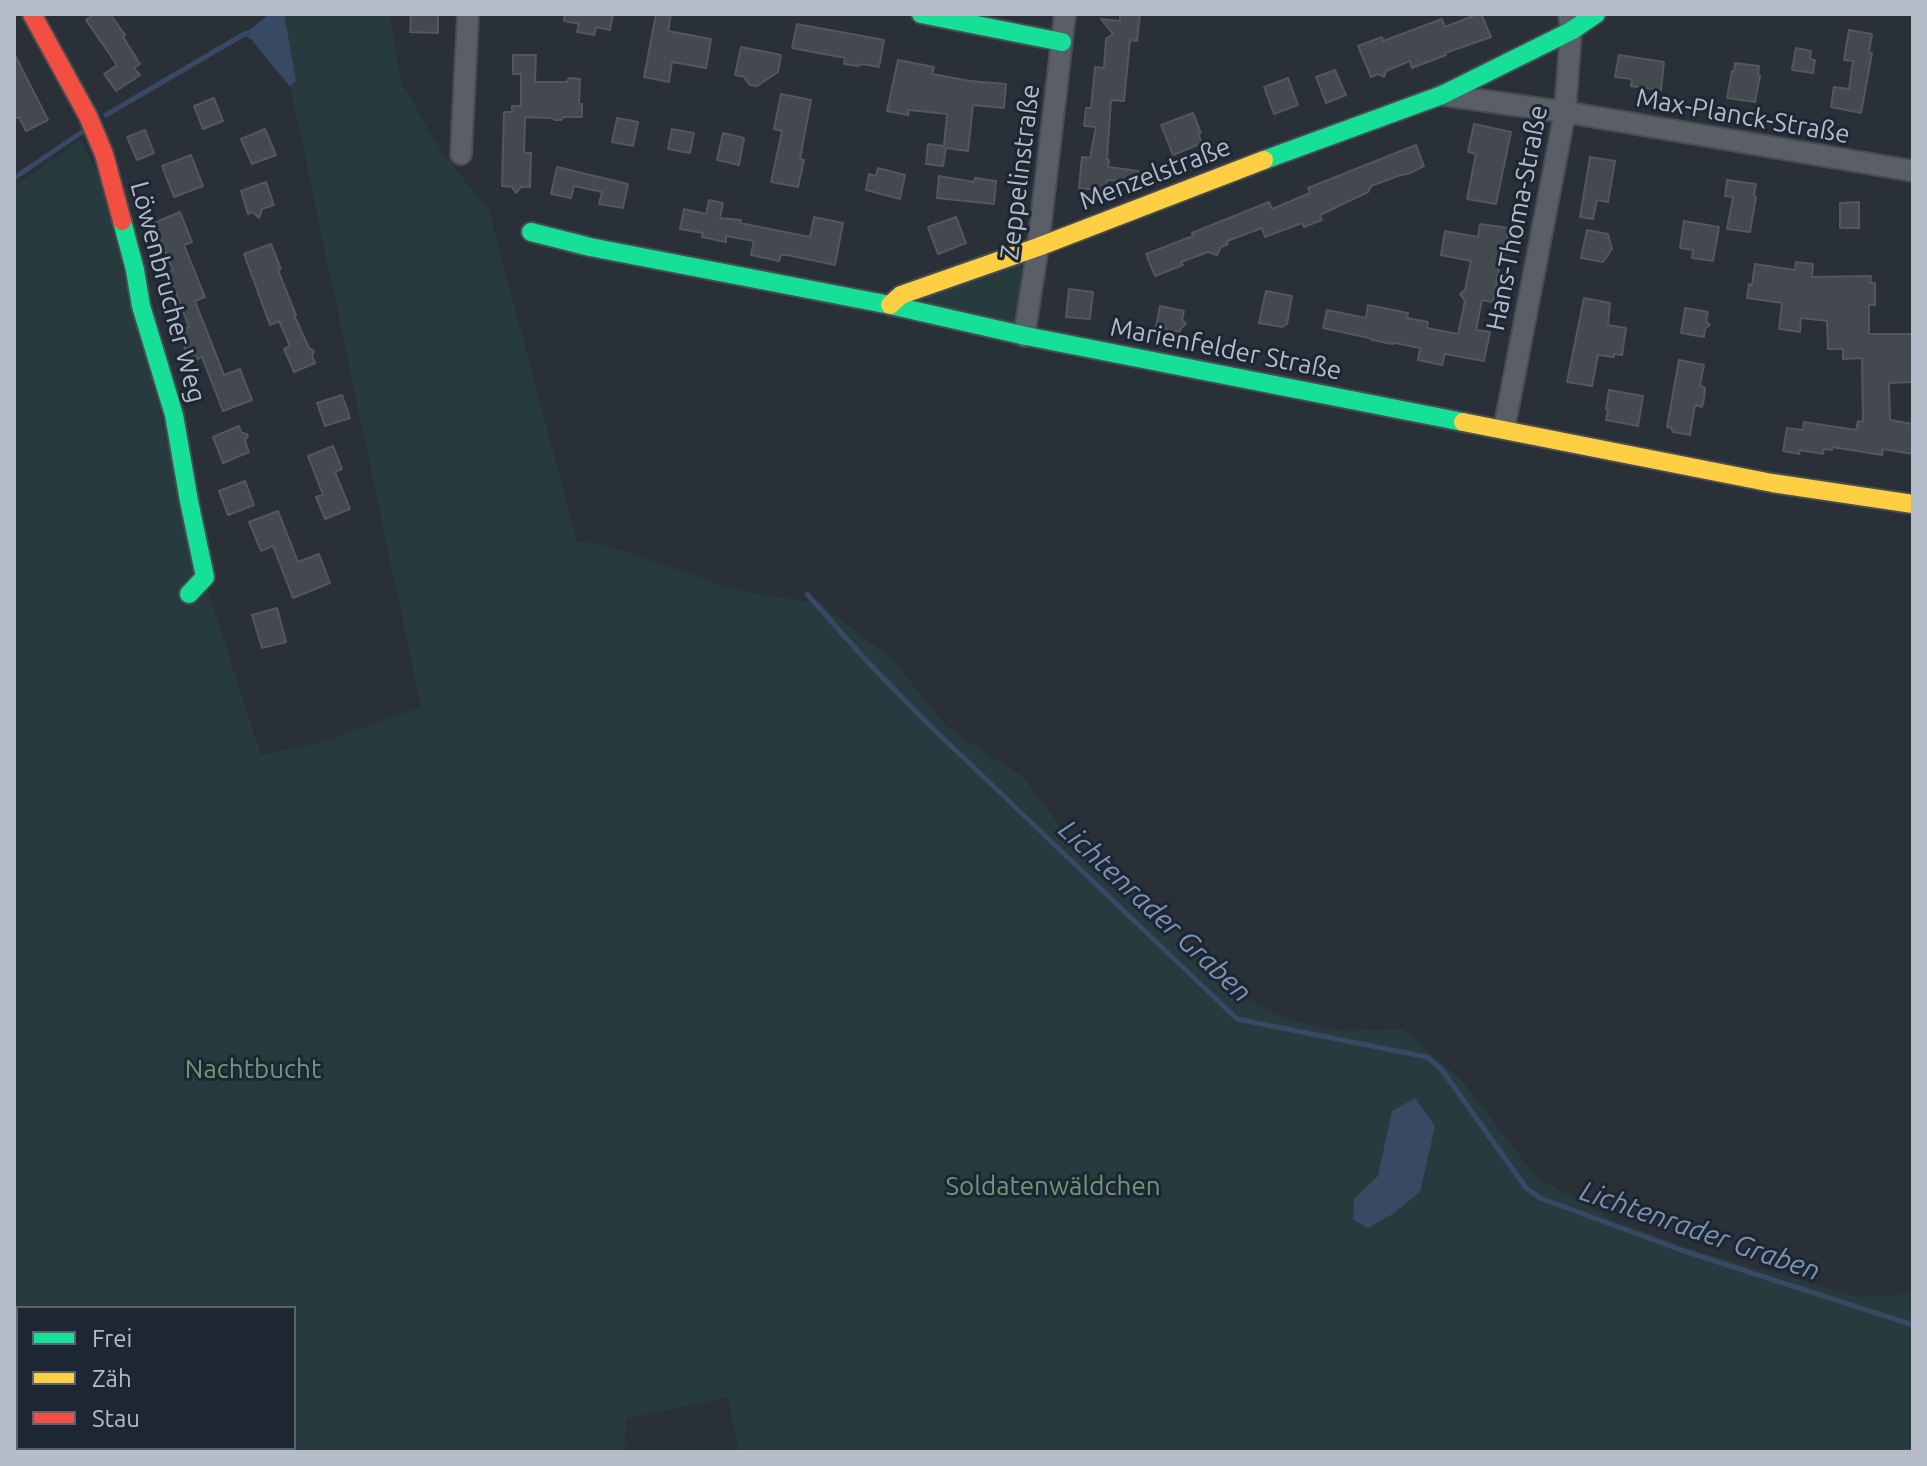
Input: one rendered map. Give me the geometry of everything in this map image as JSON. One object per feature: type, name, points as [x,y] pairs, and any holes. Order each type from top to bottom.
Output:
[{"type":"street","name":"Löwenbrucher Weg","points":[[32,14],[88,116],[110,174],[141,306],[174,415],[205,577],[189,594]]},
{"type":"street","points":[[461,154],[468,14]]},
{"type":"street","points":[[921,14],[1062,42]]},
{"type":"street","name":"Zeppelinstraße","points":[[1024,336],[1038,247],[1065,14]]},
{"type":"street","name":"Menzelstraße","points":[[890,305],[901,295],[1038,247],[1442,95],[1570,23],[1596,14]]},
{"type":"street","name":"Hans-Thoma-Straße","points":[[1504,429],[1565,112],[1570,23]]},
{"type":"street","name":"Menzelstraße","points":[[1442,95],[1565,112]]},
{"type":"street","name":"Max-Planck-Straße","points":[[1565,112],[1913,171]]},
{"type":"street","name":"Marienfelder Straße","points":[[531,232],[590,247],[890,305],[1024,336],[1772,483],[1913,504]]},
{"type":"green space","points":[[275,14],[389,14],[402,84],[441,151],[489,211],[577,542],[597,543],[627,552],[735,590],[821,604],[894,661],[947,727],[1023,777],[1093,870],[1134,893],[1171,922],[1235,993],[1288,1020],[1344,1031],[1402,1029],[1461,1079],[1536,1177],[1613,1220],[1697,1251],[1858,1297],[1894,1296],[1913,1290],[1913,1452],[739,1452],[728,1397],[626,1419],[624,1452],[14,1452],[14,186],[81,140],[99,177],[202,573],[261,755],[321,742],[421,707]]},
{"type":"green space","points":[[1016,262],[1026,272],[1017,327],[928,308],[925,292]]},
{"type":"water","points":[[269,14],[284,14],[296,80],[290,87],[246,33]]},
{"type":"water","points":[[1415,1098],[1435,1126],[1420,1192],[1393,1214],[1368,1228],[1353,1219],[1354,1199],[1378,1176],[1392,1111]]},
{"type":"building","points":[[94,14],[110,14],[140,64],[134,68],[140,75],[116,91],[104,74],[117,65],[86,20]]},
{"type":"building","points":[[411,14],[438,14],[438,33],[410,32]]},
{"type":"building","points":[[565,14],[613,14],[610,30],[596,27],[594,35],[577,32],[579,24],[564,21]]},
{"type":"building","points":[[656,14],[671,14],[668,31],[711,39],[706,68],[672,62],[669,82],[644,77]]},
{"type":"building","points":[[1120,14],[1140,14],[1137,41],[1130,40],[1124,101],[1111,100],[1107,159],[1108,167],[1138,171],[1137,182],[1107,180],[1105,191],[1079,188],[1082,157],[1090,158],[1096,127],[1084,126],[1086,108],[1091,108],[1095,67],[1104,68],[1106,39],[1113,34],[1101,19],[1120,21]]},
{"type":"building","points":[[1481,14],[1491,37],[1412,68],[1410,61],[1386,71],[1384,77],[1378,74],[1371,77],[1358,46],[1382,37],[1383,41],[1442,19],[1445,27]]},
{"type":"building","points":[[797,24],[884,40],[879,67],[844,64],[845,58],[792,48]]},
{"type":"building","points":[[1849,30],[1872,34],[1869,52],[1872,53],[1861,113],[1831,107],[1834,87],[1849,89],[1853,61],[1844,60]]},
{"type":"building","points":[[741,47],[781,55],[778,72],[757,86],[735,75]]},
{"type":"building","points":[[1796,48],[1811,51],[1810,59],[1815,60],[1813,73],[1792,70]]},
{"type":"building","points":[[14,53],[48,120],[26,131],[19,117],[14,119]]},
{"type":"building","points":[[513,55],[536,55],[535,82],[580,79],[579,104],[582,104],[582,117],[555,120],[525,117],[524,153],[531,153],[530,187],[521,187],[516,193],[512,187],[502,186],[504,112],[512,112],[512,106],[521,106],[521,74],[513,74]]},
{"type":"building","points":[[1619,55],[1664,62],[1661,90],[1631,86],[1632,79],[1615,77]]},
{"type":"building","points":[[898,60],[934,67],[932,74],[1006,84],[1004,108],[973,105],[968,151],[946,148],[943,166],[926,164],[928,144],[944,146],[947,114],[909,110],[908,115],[887,111]]},
{"type":"building","points":[[1735,63],[1759,66],[1755,102],[1727,98]]},
{"type":"building","points":[[1335,70],[1346,95],[1326,103],[1316,77]]},
{"type":"building","points":[[1288,78],[1298,105],[1274,114],[1264,87]]},
{"type":"building","points":[[781,94],[811,100],[798,187],[771,182],[782,131],[774,129]]},
{"type":"building","points":[[214,98],[223,121],[203,129],[194,106]]},
{"type":"building","points":[[1193,113],[1202,143],[1173,155],[1161,125]]},
{"type":"building","points":[[617,118],[638,122],[633,146],[612,142]]},
{"type":"building","points":[[1474,124],[1511,132],[1496,204],[1467,199],[1476,154],[1468,152]]},
{"type":"building","points":[[265,129],[276,155],[252,164],[241,139]]},
{"type":"building","points":[[672,129],[694,133],[690,153],[668,149]]},
{"type":"building","points":[[145,130],[154,153],[137,160],[127,137]]},
{"type":"building","points":[[723,133],[744,138],[739,165],[717,160]]},
{"type":"building","points":[[1416,145],[1424,166],[1371,186],[1368,192],[1320,215],[1322,220],[1304,227],[1302,223],[1265,237],[1262,228],[1227,241],[1228,244],[1221,247],[1217,255],[1208,252],[1155,276],[1146,254],[1269,202],[1272,209],[1310,193],[1308,188]]},
{"type":"building","points":[[191,155],[203,186],[174,197],[162,166]]},
{"type":"building","points":[[1590,157],[1615,161],[1608,202],[1597,200],[1593,219],[1580,217]]},
{"type":"building","points":[[557,167],[628,184],[623,208],[599,204],[602,192],[574,186],[571,198],[551,194]]},
{"type":"building","points":[[878,168],[905,175],[900,199],[866,190],[869,174],[876,176]]},
{"type":"building","points":[[939,176],[974,182],[975,178],[996,181],[994,204],[937,198]]},
{"type":"building","points":[[1727,180],[1756,184],[1750,232],[1727,229],[1733,197],[1725,196]]},
{"type":"building","points":[[266,182],[274,205],[262,209],[259,218],[253,212],[248,214],[241,191]]},
{"type":"building","points":[[709,200],[723,203],[720,218],[810,237],[814,217],[843,223],[835,265],[787,255],[781,255],[779,261],[751,255],[754,241],[726,236],[726,242],[702,237],[703,233],[680,229],[684,209],[706,214]]},
{"type":"building","points":[[1859,202],[1859,228],[1840,228],[1840,203]]},
{"type":"building","points":[[180,212],[192,242],[184,245],[205,297],[195,301],[224,375],[240,369],[252,400],[223,411],[202,357],[190,362],[178,331],[189,327],[168,272],[173,271],[154,223]]},
{"type":"building","points":[[956,217],[966,243],[938,254],[928,227]]},
{"type":"building","points":[[1684,221],[1719,227],[1713,261],[1692,258],[1693,250],[1680,248]]},
{"type":"building","points":[[1480,224],[1509,228],[1493,302],[1482,300],[1476,330],[1490,332],[1484,361],[1445,354],[1442,365],[1418,360],[1420,348],[1323,328],[1327,310],[1366,318],[1368,305],[1408,313],[1407,318],[1428,322],[1427,328],[1458,334],[1465,301],[1460,294],[1465,290],[1471,261],[1441,255],[1445,231],[1478,237]]},
{"type":"building","points":[[1587,230],[1608,234],[1612,249],[1603,262],[1581,258]]},
{"type":"building","points":[[271,244],[294,315],[309,348],[314,351],[315,363],[294,372],[284,349],[290,346],[279,321],[270,325],[244,254]]},
{"type":"building","points":[[1796,262],[1813,264],[1812,277],[1871,276],[1870,283],[1875,283],[1875,305],[1869,305],[1869,334],[1912,334],[1912,382],[1889,383],[1890,420],[1913,424],[1913,454],[1883,449],[1882,455],[1832,447],[1832,450],[1824,449],[1823,454],[1783,451],[1787,428],[1803,430],[1804,422],[1856,430],[1858,421],[1863,422],[1862,358],[1843,359],[1843,349],[1828,349],[1827,321],[1801,318],[1800,332],[1779,329],[1782,303],[1747,298],[1755,264],[1795,270]]},
{"type":"building","points":[[1069,289],[1093,292],[1090,319],[1066,317]]},
{"type":"building","points":[[1266,291],[1292,296],[1287,324],[1282,327],[1259,323]]},
{"type":"building","points":[[1584,298],[1610,303],[1608,325],[1626,328],[1622,355],[1598,355],[1592,386],[1567,382]]},
{"type":"building","points":[[1160,306],[1184,311],[1182,319],[1186,324],[1180,332],[1170,335],[1167,329],[1156,327]]},
{"type":"building","points":[[1685,308],[1708,312],[1706,321],[1710,325],[1705,329],[1704,337],[1681,333]]},
{"type":"building","points":[[1679,360],[1704,365],[1700,385],[1705,388],[1704,399],[1702,407],[1695,405],[1690,435],[1673,432],[1667,427]]},
{"type":"building","points":[[1609,390],[1643,396],[1638,426],[1606,420]]},
{"type":"building","points":[[342,395],[350,418],[325,426],[317,403]]},
{"type":"building","points":[[239,426],[241,432],[248,435],[245,441],[249,452],[223,463],[213,437]]},
{"type":"building","points":[[333,446],[342,469],[335,472],[350,509],[325,519],[316,497],[323,495],[308,456]]},
{"type":"building","points":[[245,481],[254,505],[228,515],[219,491]]},
{"type":"building","points":[[278,511],[298,562],[319,554],[330,583],[293,598],[273,546],[261,551],[249,522]]},
{"type":"building","points":[[277,608],[286,642],[262,648],[252,615]]},
{"type":"waterway","points":[[106,115],[246,33],[250,36]]},
{"type":"waterway","points":[[14,178],[82,132]]},
{"type":"waterway","name":"Lichtenrader Graben","points":[[807,594],[923,719],[1237,1019],[1427,1057],[1442,1070],[1526,1188],[1540,1198],[1681,1250],[1913,1325]]},
{"type":"traffic: fast","points":[[921,14],[1062,42]]},
{"type":"traffic: fast","points":[[1264,160],[1442,95],[1571,31],[1596,14]]},
{"type":"traffic: fast","points":[[122,221],[141,306],[174,415],[205,577],[189,594]]},
{"type":"traffic: fast","points":[[531,232],[590,247],[890,305],[1026,336],[1463,422]]},
{"type":"traffic: slow","points":[[890,305],[901,295],[1038,247],[1264,160]]},
{"type":"traffic: slow","points":[[1463,422],[1772,483],[1913,504]]},
{"type":"traffic: jam","points":[[32,14],[88,116],[104,154],[122,221]]},
{"type":"park label","name":"Nachtbucht","points":[[253,1069]]},
{"type":"park label","name":"Soldatenwäldchen","points":[[1053,1186]]}]
